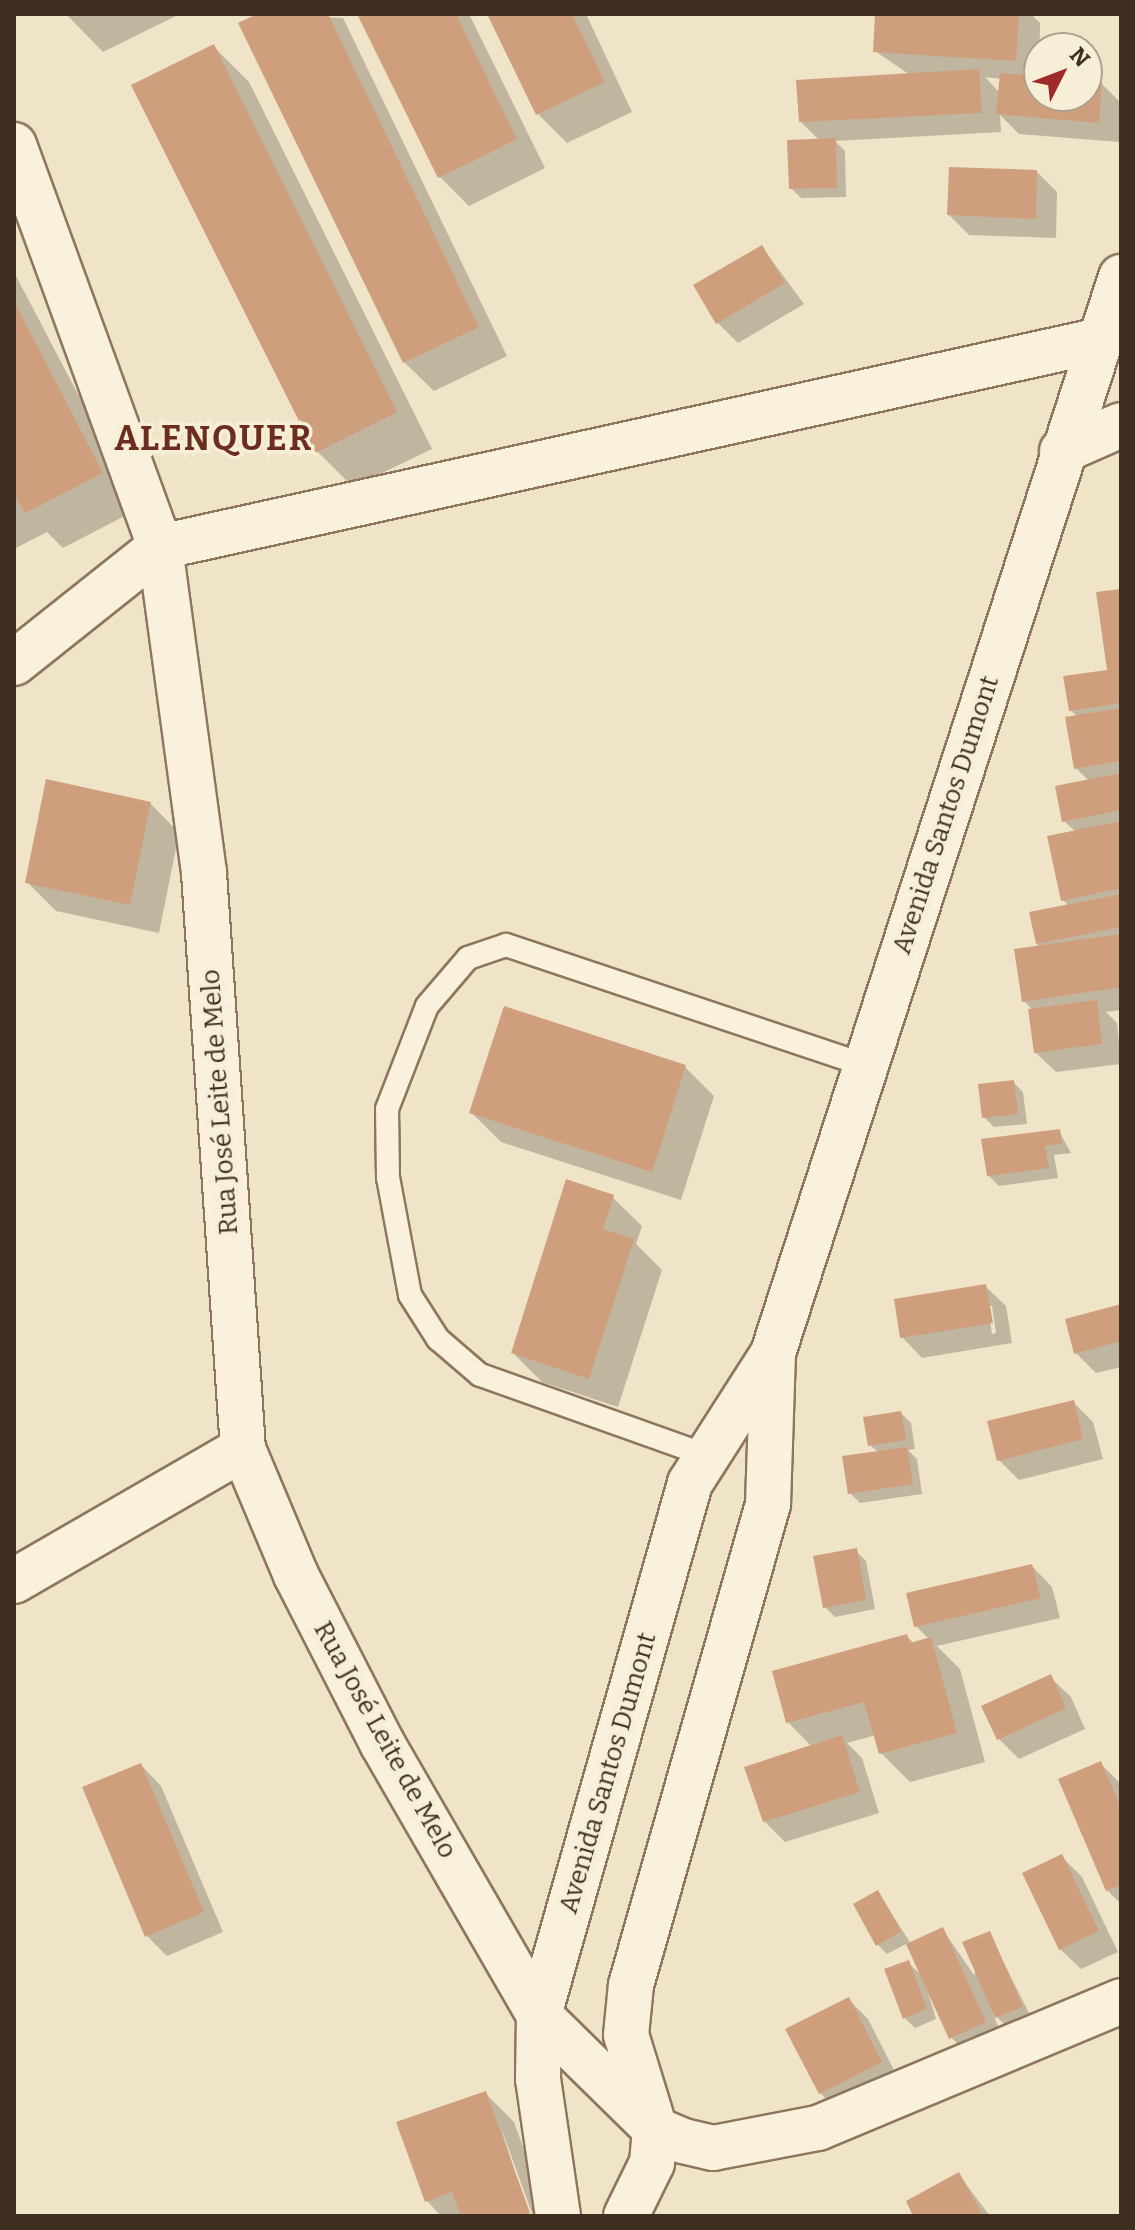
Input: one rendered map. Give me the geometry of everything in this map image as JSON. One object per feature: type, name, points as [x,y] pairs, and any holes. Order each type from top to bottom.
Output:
[{"type":"street","name":"Rua José Leite de Melo","points":[[14,145],[160,547],[204,873],[243,1449],[296,1575],[382,1743],[539,2015],[655,2129]]},
{"type":"street","name":"Avenida Santos Dumont","points":[[558,2216],[538,2079],[539,2015],[690,1483],[773,1353],[1062,451],[1121,277]]},
{"type":"street","points":[[14,663],[160,547],[1101,340]]},
{"type":"street","points":[[1062,451],[1121,425]]},
{"type":"street","name":"Avenida Santos Dumont","points":[[626,2216],[652,2163],[655,2129],[626,2035],[631,1985],[768,1504],[773,1353]]},
{"type":"street","points":[[14,1581],[243,1449]]},
{"type":"street","points":[[655,2129],[713,2148],[818,2128],[1121,2001]]},
{"type":"lane","points":[[708,1456],[480,1375],[438,1339],[417,1306],[388,1178],[387,1109],[427,1006],[468,958],[506,945],[865,1065]]},
{"type":"building","points":[[257,14],[328,14],[479,327],[403,363],[238,23]]},
{"type":"building","points":[[357,14],[456,14],[517,139],[438,178]]},
{"type":"building","points":[[487,14],[572,14],[605,82],[536,115]]},
{"type":"building","points":[[875,14],[1019,14],[1016,61],[873,52]]},
{"type":"building","points":[[214,44],[397,412],[315,453],[131,85]]},
{"type":"building","points":[[979,69],[982,113],[799,122],[796,80]]},
{"type":"building","points":[[1000,73],[1023,75],[1023,112],[1100,112],[1099,123],[996,114]]},
{"type":"building","points":[[836,138],[837,188],[789,189],[787,140]]},
{"type":"building","points":[[949,167],[1037,170],[1036,219],[947,215]]},
{"type":"building","points":[[762,245],[785,283],[716,324],[693,285]]},
{"type":"building","points":[[14,301],[103,473],[25,513],[14,495]]},
{"type":"building","points":[[1121,589],[1121,703],[1069,711],[1063,676],[1107,670],[1096,592]]},
{"type":"building","points":[[1121,708],[1121,761],[1074,769],[1065,717]]},
{"type":"building","points":[[1121,773],[1121,810],[1062,822],[1055,786]]},
{"type":"building","points":[[46,779],[151,802],[130,905],[25,883]]},
{"type":"building","points":[[1121,821],[1121,888],[1061,901],[1047,836]]},
{"type":"building","points":[[1121,894],[1121,927],[1036,944],[1029,912]]},
{"type":"building","points":[[1121,934],[1121,987],[1022,1002],[1014,949]]},
{"type":"building","points":[[1097,1000],[1102,1044],[1034,1053],[1028,1009]]},
{"type":"building","points":[[504,1006],[686,1065],[652,1172],[469,1113]]},
{"type":"building","points":[[1014,1080],[1018,1114],[982,1118],[978,1084]]},
{"type":"building","points":[[1060,1129],[1062,1144],[1045,1146],[1049,1168],[987,1176],[981,1139]]},
{"type":"building","points":[[566,1179],[614,1195],[603,1229],[634,1239],[589,1379],[511,1353]]},
{"type":"building","points":[[986,1284],[993,1323],[900,1338],[894,1299]]},
{"type":"building","points":[[1121,1304],[1121,1341],[1074,1354],[1065,1319]]},
{"type":"building","points":[[1074,1400],[1083,1439],[997,1461],[987,1421]]},
{"type":"building","points":[[901,1411],[906,1440],[868,1446],[863,1417]]},
{"type":"building","points":[[907,1447],[913,1484],[848,1494],[842,1456]]},
{"type":"building","points":[[857,1548],[866,1600],[823,1608],[813,1556]]},
{"type":"building","points":[[1032,1564],[1041,1598],[914,1627],[906,1593]]},
{"type":"building","points":[[907,1634],[910,1643],[931,1637],[957,1733],[879,1754],[864,1702],[786,1723],[772,1671]]},
{"type":"building","points":[[1051,1674],[1066,1708],[997,1740],[981,1706]]},
{"type":"building","points":[[842,1735],[860,1792],[763,1822],[744,1767]]},
{"type":"building","points":[[1101,1761],[1121,1808],[1121,1885],[1106,1891],[1058,1779]]},
{"type":"building","points":[[141,1763],[204,1912],[145,1937],[82,1787]]},
{"type":"building","points":[[1062,1854],[1099,1931],[1059,1950],[1022,1873]]},
{"type":"building","points":[[878,1890],[901,1931],[876,1946],[853,1904]]},
{"type":"building","points":[[943,1927],[986,2022],[949,2039],[906,1944]]},
{"type":"building","points":[[990,1931],[1023,2007],[995,2018],[962,1942]]},
{"type":"building","points":[[909,1960],[927,2009],[903,2019],[884,1969]]},
{"type":"building","points":[[849,1997],[882,2062],[819,2094],[785,2029]]},
{"type":"building","points":[[486,2091],[530,2213],[523,2216],[461,2216],[452,2192],[425,2202],[396,2122]]},
{"type":"building","points":[[959,2172],[983,2216],[913,2216],[906,2201]]},
{"type":"district","name":"ALENQUER","points":[[214,439]]}]
